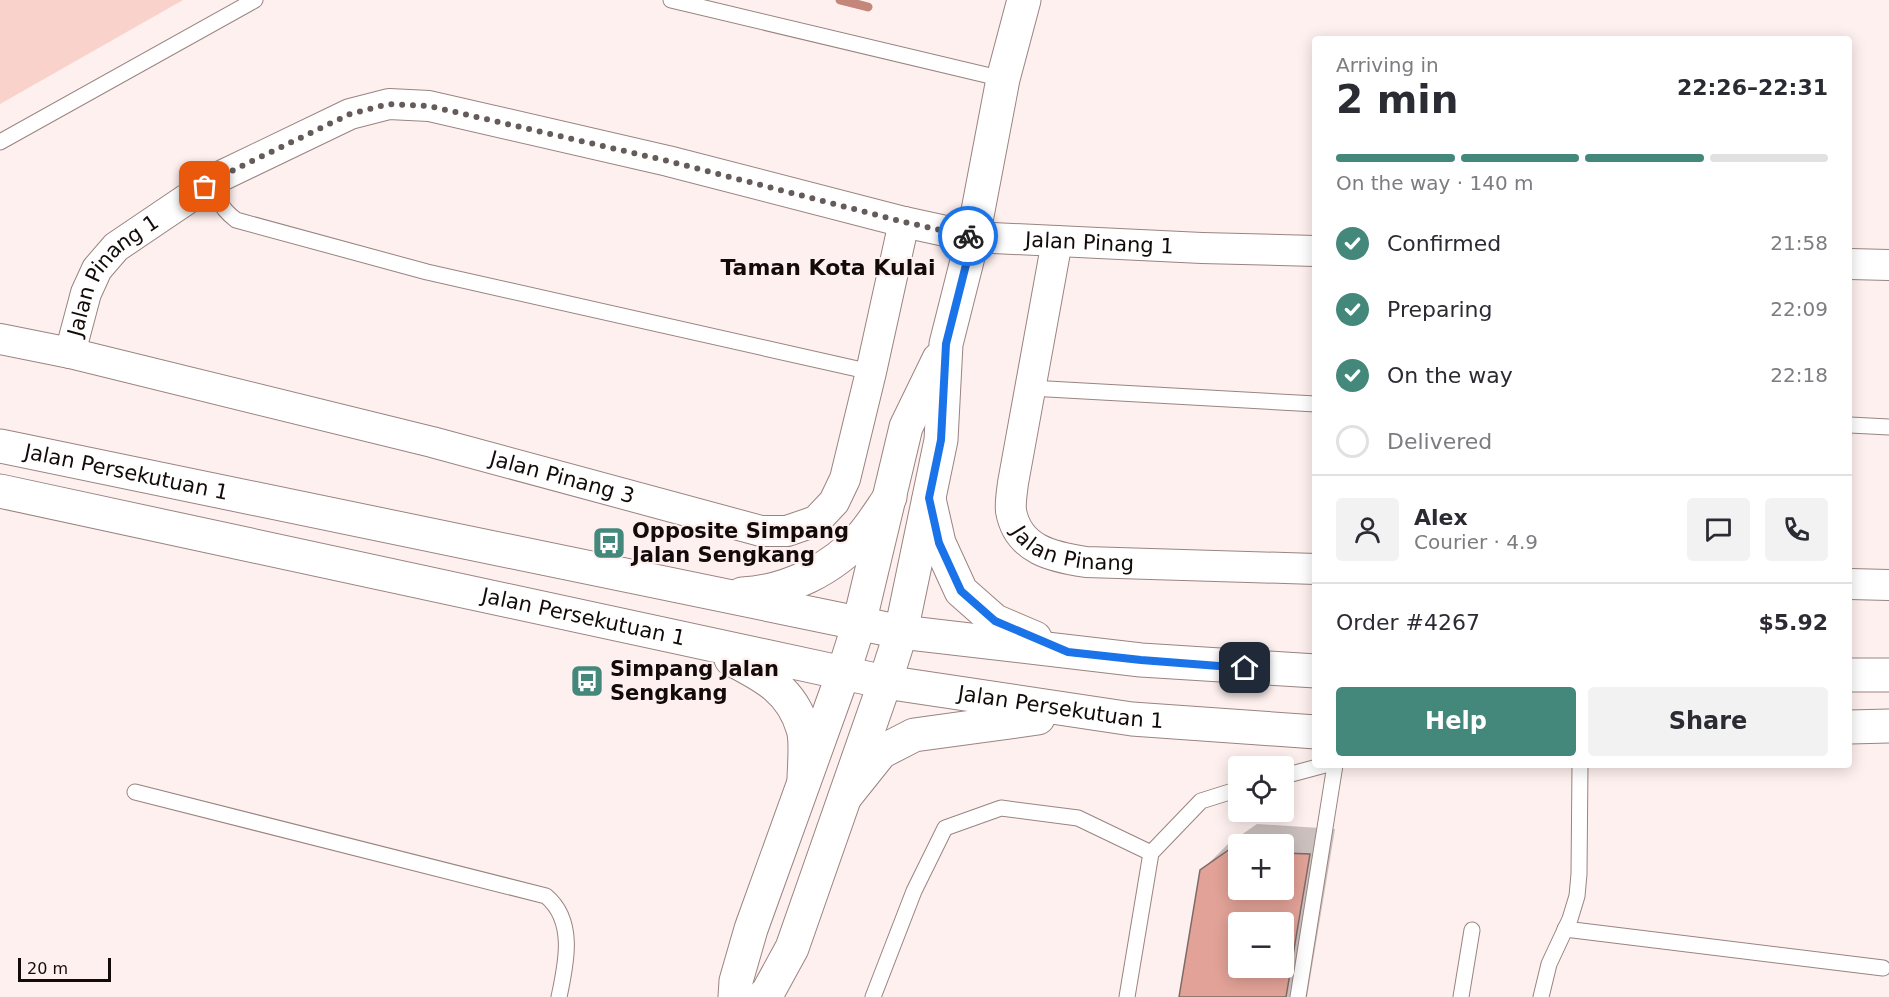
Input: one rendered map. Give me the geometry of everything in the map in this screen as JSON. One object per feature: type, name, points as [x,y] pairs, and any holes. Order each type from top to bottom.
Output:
[{"type":"main road","points":[[763,997],[792,948],[885,682],[900,632],[941,440],[946,344],[973,237],[1003,79],[1024,0]]},
{"type":"main road","points":[[735,997],[736,981],[751,929],[859,624],[906,428],[946,344]]},
{"type":"main road","name":"Jalan Persekutuan 1","points":[[0,446],[900,632],[1141,660],[1312,671]]},
{"type":"main road","name":"Jalan Persekutuan 1","points":[[0,491],[885,682],[1091,714],[1167,722],[1312,732]]},
{"type":"main road","points":[[722,596],[764,593],[798,581],[833,562],[862,536],[890,497]]},
{"type":"main road","points":[[929,498],[939,543],[961,591],[995,621],[1068,652]]},
{"type":"main road","points":[[697,642],[766,677],[791,702],[804,731],[804,781]]},
{"type":"main road","points":[[1852,675],[1889,675]]},
{"type":"main road","points":[[845,797],[881,752],[914,735],[1019,719],[1091,714]]},
{"type":"main road","points":[[1852,727],[1889,726]]},
{"type":"street","name":"Jalan Pinang 1","points":[[70,353],[86,293],[97,268],[116,248],[221,176],[350,114],[388,104],[429,106],[668,161],[904,222],[973,237],[1312,251]]},
{"type":"street","name":"Jalan Pinang 3","points":[[0,339],[70,353],[432,442],[761,531],[787,531],[816,521],[834,502],[845,478],[904,222]]},
{"type":"street","name":"Jalan Pinang","points":[[1057,241],[1013,483],[1011,510],[1017,528],[1033,547],[1054,557],[1086,562],[1312,568]]},
{"type":"street","points":[[1852,264],[1889,265]]},
{"type":"street","points":[[1852,584],[1889,585]]},
{"type":"lane","points":[[0,142],[255,0]]},
{"type":"lane","points":[[671,0],[1003,79]]},
{"type":"lane","points":[[221,176],[217,193],[223,211],[236,220],[427,272],[871,372]]},
{"type":"lane","points":[[1030,388],[1312,404]]},
{"type":"lane","points":[[1852,425],[1889,427]]},
{"type":"lane","points":[[1294,773],[1314,768]]},
{"type":"lane","points":[[1298,997],[1335,768]]},
{"type":"lane","points":[[1541,997],[1549,964],[1577,896],[1580,768]]},
{"type":"lane","points":[[135,792],[546,896],[556,908],[565,928],[567,961],[559,997]]},
{"type":"lane","points":[[1127,997],[1151,853],[1201,801],[1228,792]]},
{"type":"lane","points":[[873,997],[914,891],[945,828],[1001,808],[1078,818],[1151,853]]},
{"type":"lane","points":[[1565,929],[1883,968]]},
{"type":"lane","points":[[1461,997],[1472,930]]},
{"type":"shaded area","points":[[0,0],[183,0],[0,104]]},
{"type":"building","points":[[1228,850],[1228,900],[1294,900],[1294,853],[1310,854],[1294,949],[1294,912],[1228,912],[1228,978],[1289,978],[1286,997],[1179,997],[1200,870]]},
{"type":"waterway","points":[[840,0],[868,7]]},
{"type":"way so far","points":[[205,187],[221,176],[350,114],[388,104],[429,106],[668,161],[904,222],[968,236]]},
{"type":"place","name":"Opposite Simpang Jalan Sengkang","points":[[609,543]]},
{"type":"place","name":"Simpang Jalan Sengkang","points":[[587,681]]},
{"type":"district","name":"Taman Kota Kulai","points":[[828,267]]},
{"type":"route","points":[[968,236],[973,237],[946,344],[941,440],[929,498],[939,543],[961,591],[995,621],[1068,652],[1245,668]]}]
